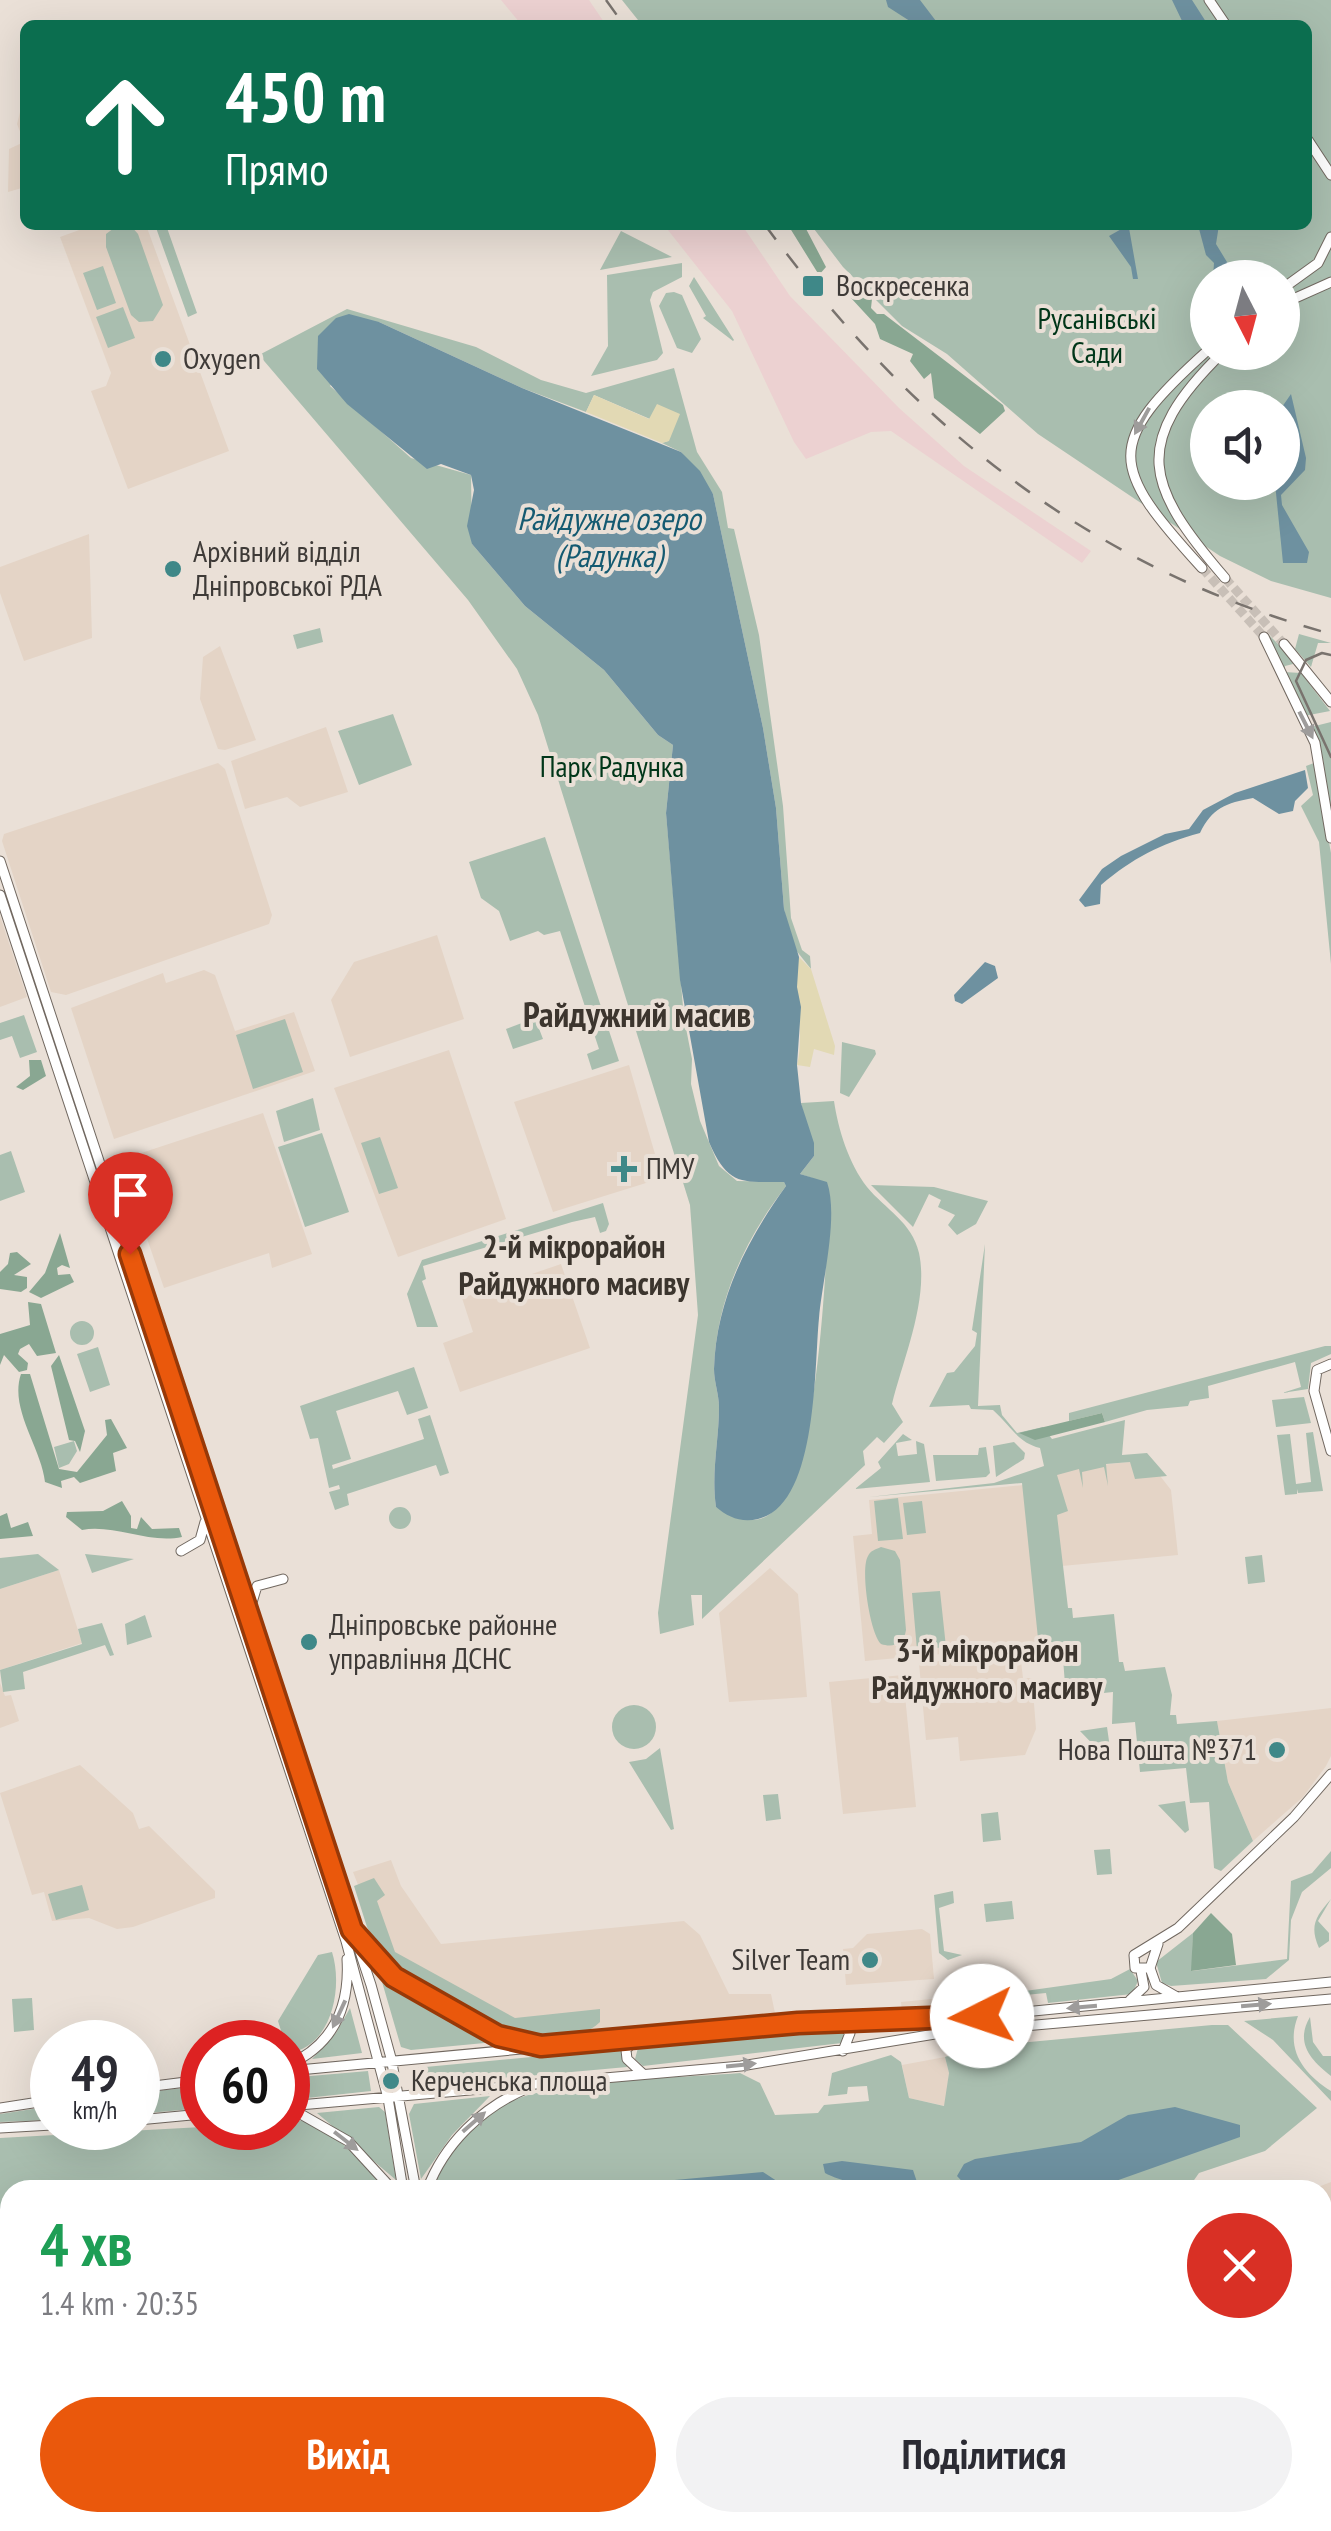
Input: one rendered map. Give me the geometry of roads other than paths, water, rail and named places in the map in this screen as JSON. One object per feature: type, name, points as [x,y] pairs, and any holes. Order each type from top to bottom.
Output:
[{"type":"main road","points":[[1312,146],[1331,175]]},
{"type":"main road","points":[[1300,275],[1318,262],[1331,237]]},
{"type":"main road","points":[[1300,296],[1331,282]]},
{"type":"main road","points":[[1190,367],[1148,408],[1136,425],[1130,448],[1140,490],[1202,568]]},
{"type":"main road","points":[[1206,370],[1172,408],[1159,454],[1170,508],[1224,578]]},
{"type":"main road","points":[[1264,636],[1315,743],[1331,838]]},
{"type":"main road","points":[[1284,644],[1331,702]]},
{"type":"main road","points":[[0,861],[249,1612],[391,2058],[401,2180]]},
{"type":"main road","points":[[0,895],[346,1941],[379,2060],[394,2097],[414,2180]]},
{"type":"main road","points":[[1331,1364],[1314,1376],[1331,1452]]},
{"type":"main road","points":[[181,1550],[200,1540],[206,1514]]},
{"type":"main road","points":[[249,1612],[257,1586],[283,1578]]},
{"type":"main road","points":[[1147,1966],[1132,1962],[1142,1951],[1158,1944],[1294,1816],[1331,1774]]},
{"type":"main road","points":[[352,1930],[394,1977],[498,2036],[541,2046]]},
{"type":"main road","points":[[310,2052],[336,2024],[348,1984],[346,1941]]},
{"type":"main road","points":[[1124,2004],[1143,1988],[1147,1966],[1158,1944]]},
{"type":"main road","points":[[1142,1951],[1156,1985],[1179,1998]]},
{"type":"main road","points":[[310,2066],[836,2022],[962,2018],[1331,1982]]},
{"type":"main road","points":[[310,2104],[644,2074],[844,2051],[934,2034],[1331,1999]]},
{"type":"main road","points":[[836,2022],[850,2033],[844,2051]]},
{"type":"main road","points":[[637,2037],[626,2054],[630,2064],[644,2074]]},
{"type":"main road","points":[[432,2180],[450,2148],[476,2120],[506,2098],[546,2082]]},
{"type":"main road","points":[[0,2108],[30,2103]]},
{"type":"main road","points":[[310,2119],[348,2141],[384,2180]]},
{"type":"main road","points":[[0,2128],[30,2126]]},
{"type":"water","points":[[886,0],[920,0],[935,20],[908,20],[888,7]]},
{"type":"water","points":[[1172,0],[1192,0],[1205,20],[1182,20]]},
{"type":"water","points":[[1129,230],[1138,279],[1133,279],[1131,267],[1109,236]]},
{"type":"water","points":[[1199,230],[1218,230],[1216,244],[1226,260],[1211,260]]},
{"type":"water","name":"Райдужне озеро (Радунка)","points":[[349,314],[379,322],[522,388],[681,452],[700,471],[713,494],[763,728],[776,808],[784,909],[799,957],[797,1065],[801,1103],[814,1143],[814,1156],[800,1174],[827,1182],[831,1213],[813,1399],[802,1462],[792,1489],[778,1508],[758,1519],[735,1518],[716,1507],[716,1344],[736,1272],[786,1186],[784,1182],[746,1181],[730,1174],[709,1142],[680,980],[666,813],[673,745],[658,735],[604,670],[525,606],[472,544],[467,526],[474,490],[471,475],[441,464],[427,469],[347,404],[317,369],[318,336],[336,318]]},
{"type":"water","points":[[1300,432],[1306,458],[1305,470],[1300,475]]},
{"type":"water","points":[[1277,500],[1282,500],[1309,552],[1307,563],[1283,563]]},
{"type":"water","points":[[1305,770],[1308,788],[1295,801],[1293,811],[1279,814],[1253,798],[1228,805],[1215,812],[1200,833],[1148,853],[1113,875],[1101,885],[1100,904],[1085,907],[1079,900],[1102,869],[1121,856],[1165,834],[1189,829],[1203,810],[1235,793]]},
{"type":"water","points":[[985,962],[995,966],[998,978],[962,1004],[955,1001],[954,995]]},
{"type":"water","points":[[1175,2107],[1240,2125],[1240,2137],[1118,2180],[961,2180],[957,2176],[964,2164],[975,2159],[1081,2142],[1128,2115]]},
{"type":"water","points":[[842,2161],[913,2170],[916,2180],[842,2180],[825,2173],[823,2164]]},
{"type":"water","points":[[763,2172],[775,2180],[675,2180]]},
{"type":"tunnel","points":[[1202,568],[1264,637]]},
{"type":"tunnel","points":[[1225,578],[1284,644]]},
{"type":"tram line","points":[[1331,655],[1322,653],[1306,660],[1296,681],[1331,757]]},
{"type":"railway","points":[[606,0],[620,20]]},
{"type":"railway","points":[[769,230],[881,364],[945,425],[1012,479],[1084,528],[1161,570],[1243,605],[1331,634]]},
{"type":"place","name":"Воскресенка","points":[[813,286]]},
{"type":"place","name":"Oxygen","points":[[163,359]]},
{"type":"place","name":"Архівний відділ Дніпровської РДА","points":[[173,569]]},
{"type":"place","name":"ПМУ","points":[[624,1169]]},
{"type":"place","name":"Дніпровське районне управління ДСНС","points":[[309,1642]]},
{"type":"place","name":"Нова Пошта №371","points":[[1277,1750]]},
{"type":"place","name":"Silver Team","points":[[870,1960]]},
{"type":"place","name":"Керченська площа","points":[[391,2081]]},
{"type":"district","name":"Райдужний масив","points":[[637,1015]]},
{"type":"district","name":"2-й мікрорайон Райдужного масиву","points":[[574,1266]]},
{"type":"district","name":"3-й мікрорайон Райдужного масиву","points":[[987,1670]]},
{"type":"park label","name":"Русанівські Сади","points":[[1097,336]]},
{"type":"park label","name":"Парк Радунка","points":[[612,767]]}]
